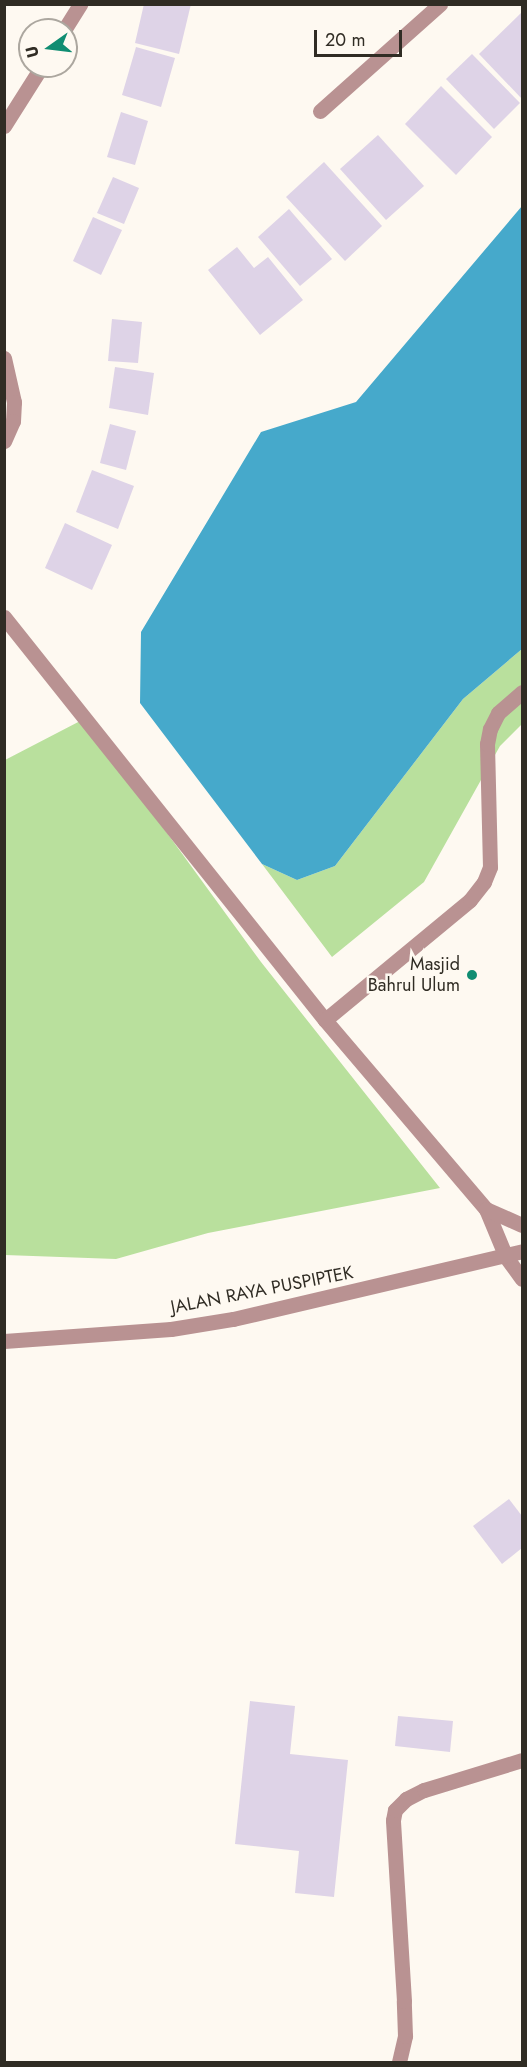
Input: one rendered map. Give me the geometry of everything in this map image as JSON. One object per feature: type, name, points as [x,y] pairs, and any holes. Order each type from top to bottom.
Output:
[{"type":"street","points":[[71,18],[80,4]]},
{"type":"street","points":[[320,111],[440,4]]},
{"type":"street","points":[[4,126],[34,78]]},
{"type":"street","points":[[4,358],[14,402],[14,421],[4,441]]},
{"type":"street","points":[[4,617],[325,1020],[486,1209],[506,1257],[522,1279]]},
{"type":"street","points":[[325,1020],[470,900],[484,882],[490,867],[487,744],[490,729],[498,713],[522,692]]},
{"type":"street","points":[[486,1209],[522,1225]]},
{"type":"street","name":"JALAN RAYA PUSPIPTEK","points":[[4,1341],[171,1329],[233,1319],[506,1257],[522,1251]]},
{"type":"street","points":[[399,2062],[405,2036],[393,1820],[395,1810],[406,1799],[424,1790],[522,1760]]},
{"type":"green space","points":[[522,649],[522,724],[500,746],[424,882],[332,957],[262,864],[297,880],[335,866],[463,699]]},
{"type":"green space","points":[[84,719],[261,962],[440,1188],[208,1233],[116,1259],[5,1255],[5,760]]},
{"type":"water","points":[[522,206],[522,649],[463,699],[335,866],[297,880],[262,864],[140,703],[141,632],[261,432],[356,402]]},
{"type":"building","points":[[144,4],[191,4],[179,54],[135,43]]},
{"type":"building","points":[[522,12],[522,99],[479,54]]},
{"type":"building","points":[[136,47],[175,58],[161,107],[122,95]]},
{"type":"building","points":[[472,54],[520,103],[494,129],[446,79]]},
{"type":"building","points":[[441,86],[492,137],[456,175],[405,124]]},
{"type":"building","points":[[121,112],[148,121],[135,165],[107,157]]},
{"type":"building","points":[[378,135],[424,186],[386,220],[340,169]]},
{"type":"building","points":[[324,162],[382,226],[345,261],[286,197]]},
{"type":"building","points":[[113,177],[139,188],[124,224],[97,213]]},
{"type":"building","points":[[289,209],[332,259],[300,286],[258,237]]},
{"type":"building","points":[[93,217],[122,230],[101,275],[73,261]]},
{"type":"building","points":[[237,247],[254,268],[268,257],[303,300],[260,335],[208,270]]},
{"type":"building","points":[[112,319],[142,322],[138,363],[108,361]]},
{"type":"building","points":[[115,367],[154,373],[148,415],[109,408]]},
{"type":"building","points":[[110,424],[136,431],[126,470],[100,463]]},
{"type":"building","points":[[92,470],[134,486],[118,529],[76,512]]},
{"type":"building","points":[[65,523],[112,545],[92,590],[45,568]]},
{"type":"building","points":[[509,1499],[522,1516],[522,1548],[502,1564],[473,1526]]},
{"type":"building","points":[[250,1701],[295,1706],[290,1754],[348,1760],[334,1897],[295,1893],[299,1851],[235,1844]]},
{"type":"building","points":[[398,1716],[453,1721],[450,1752],[395,1746]]},
{"type":"place","name":"Masjid Bahrul Ulum","points":[[472,975]]}]
